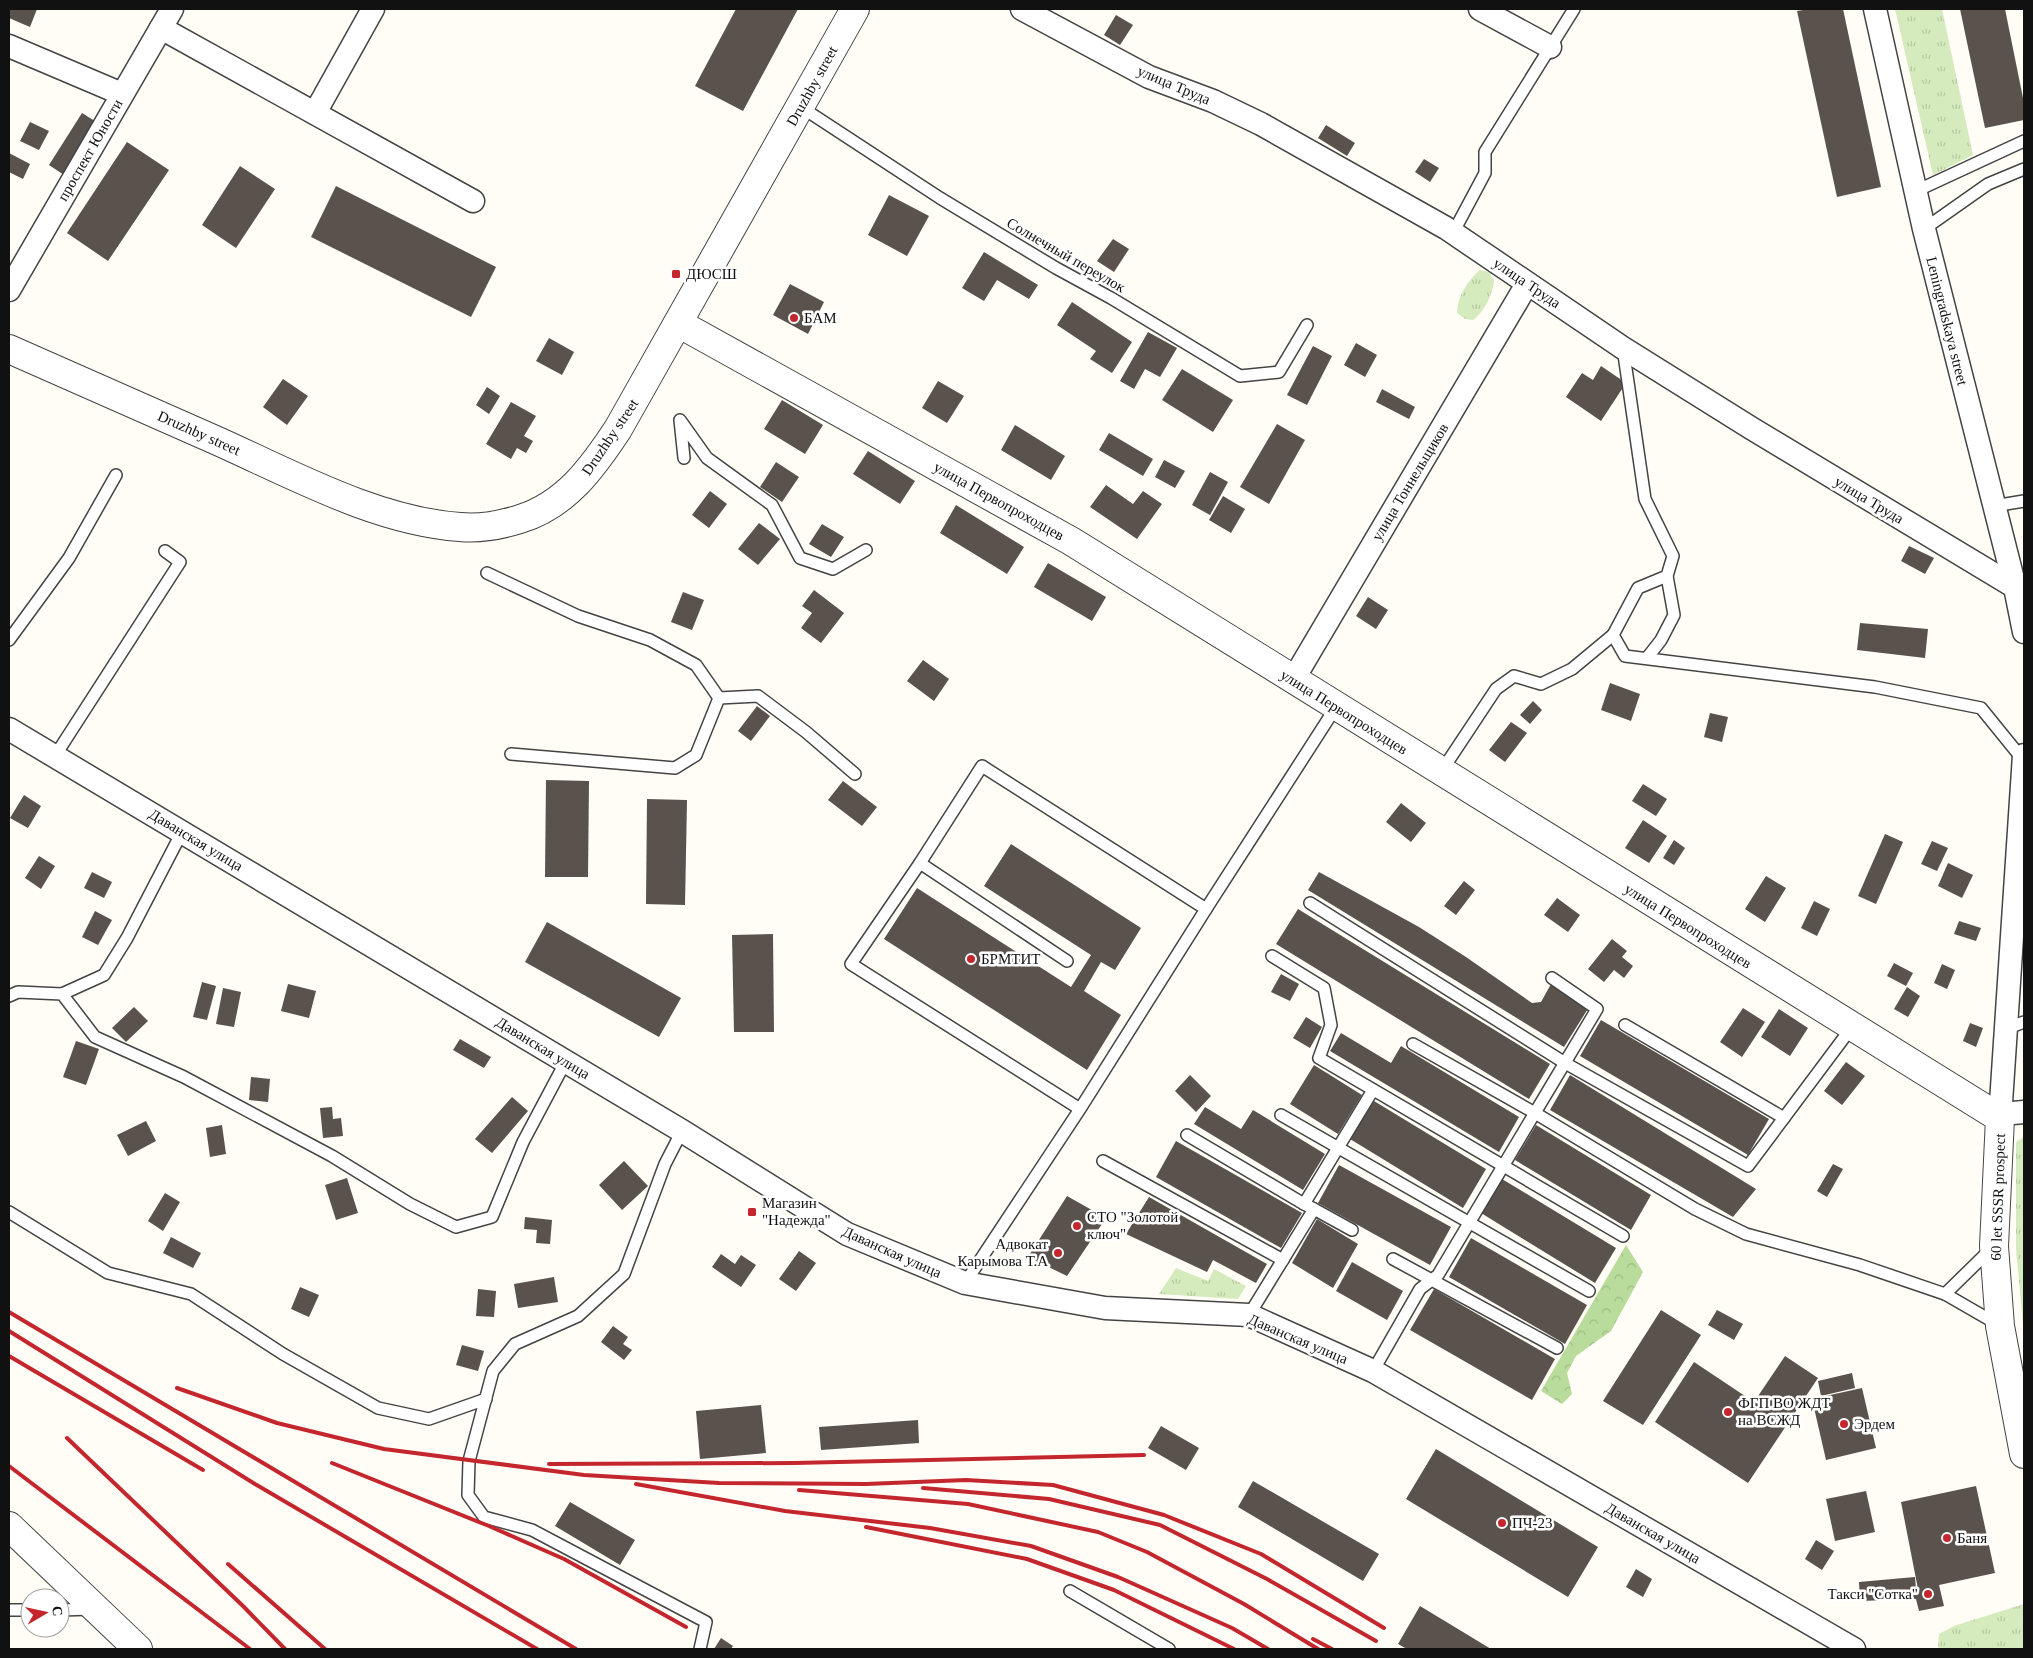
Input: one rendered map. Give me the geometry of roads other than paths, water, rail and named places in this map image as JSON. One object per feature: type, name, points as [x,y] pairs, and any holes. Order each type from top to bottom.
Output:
[{"type":"street","name":"проспект Юности","points":[[12,279],[172,9]]},
{"type":"street","points":[[315,113],[373,9]]},
{"type":"street","name":"Druzhby street","points":[[9,349],[362,504],[426,522],[472,527],[522,519],[557,500],[581,480],[618,430],[856,9]]},
{"type":"street","name":"улица Труда","points":[[1022,9],[1149,77],[1213,101],[1261,124],[1453,233],[1623,348],[1751,428],[2015,587]]},
{"type":"street","points":[[1480,9],[1550,47]]},
{"type":"street","name":"Leningradskaya street","points":[[1875,9],[1924,229],[2015,587],[2024,632]]},
{"type":"street","points":[[161,28],[473,201]]},
{"type":"street","points":[[9,46],[122,94]]},
{"type":"street","name":"улица Тоннельщиков","points":[[1294,680],[1527,284]]},
{"type":"street","name":"улица Первопроходцев","points":[[678,323],[1071,542],[1852,1027],[2008,1115]]},
{"type":"street","name":"Даванская улица","points":[[9,729],[566,1061],[847,1234],[965,1283],[1105,1308],[1249,1315],[1373,1371],[1854,1649]]},
{"type":"street","points":[[2008,1115],[2016,1025],[2024,755]]},
{"type":"street","name":"60 let SSSR prospect","points":[[2008,1115],[1994,1246],[2000,1326],[2024,1454]]},
{"type":"street","points":[[9,1526],[138,1649]]},
{"type":"lane","points":[[1453,233],[1485,173],[1485,152],[1574,9]]},
{"type":"lane","name":"Солнечный переулок","points":[[801,107],[940,198],[1240,376],[1279,372],[1307,325]]},
{"type":"lane","points":[[1916,191],[2024,141]]},
{"type":"lane","points":[[1924,229],[1988,184],[2024,170]]},
{"type":"lane","points":[[1623,348],[1646,499],[1673,556],[1667,576],[1674,615],[1647,658]]},
{"type":"lane","points":[[684,458],[680,420],[707,458],[772,505],[800,558],[833,569],[866,550]]},
{"type":"lane","points":[[9,640],[70,558],[116,475]]},
{"type":"lane","points":[[1994,506],[2024,501]]},
{"type":"lane","points":[[55,756],[180,562],[165,551]]},
{"type":"lane","points":[[487,574],[578,616],[650,640],[696,665],[719,698]]},
{"type":"lane","points":[[1440,772],[1496,689],[1514,676],[1541,684],[1572,669],[1613,635],[1638,588],[1667,576]]},
{"type":"lane","points":[[1613,635],[1625,656],[1875,687],[1981,708],[2024,761]]},
{"type":"lane","points":[[719,698],[758,696],[806,732],[855,774]]},
{"type":"lane","points":[[511,754],[675,768],[696,755],[719,698]]},
{"type":"lane","points":[[965,1283],[1080,1109],[1336,706]]},
{"type":"lane","points":[[1080,1109],[851,964],[920,863],[982,766],[1206,909]]},
{"type":"lane","points":[[9,996],[18,992],[62,994],[104,975],[127,938],[182,832]]},
{"type":"lane","points":[[920,863],[1067,961]]},
{"type":"lane","points":[[1310,903],[1565,1063],[1748,1166],[1852,1027]]},
{"type":"lane","points":[[1272,956],[1324,988],[1331,1025],[1319,1058],[1502,1167],[1623,1236]]},
{"type":"lane","points":[[1373,1371],[1420,1289],[1438,1275],[1597,1009],[1552,978]]},
{"type":"lane","points":[[62,994],[95,1037],[184,1077],[332,1156],[410,1204],[456,1227],[492,1217],[523,1142],[566,1061]]},
{"type":"lane","points":[[1624,1025],[1784,1118]]},
{"type":"lane","points":[[1413,1044],[1535,1113],[1695,1209],[1746,1234],[1860,1265],[1944,1294],[2000,1326]]},
{"type":"lane","points":[[1249,1315],[1283,1260],[1338,1148],[1373,1090]]},
{"type":"lane","points":[[1281,1115],[1589,1291]]},
{"type":"lane","points":[[682,1131],[665,1164],[624,1274],[578,1316],[515,1344],[494,1371],[469,1461],[468,1495],[484,1517],[532,1530],[706,1622],[700,1649]]},
{"type":"lane","points":[[1186,1135],[1352,1230]]},
{"type":"lane","points":[[1103,1161],[1283,1260]]},
{"type":"lane","points":[[9,1212],[108,1273],[190,1294],[283,1354],[378,1408],[429,1419],[486,1399]]},
{"type":"lane","points":[[1944,1294],[1994,1246]]},
{"type":"lane","points":[[1393,1259],[1558,1348]]},
{"type":"lane","points":[[1070,1591],[1169,1649]]},
{"type":"lane","points":[[70,1610],[96,1609]]},
{"type":"railway","points":[[9,1312],[576,1649]]},
{"type":"railway","points":[[9,1331],[255,1484],[537,1649]]},
{"type":"railway","points":[[9,1356],[203,1470]]},
{"type":"railway","points":[[177,1388],[277,1423],[384,1449],[584,1475],[719,1483],[866,1484],[966,1480],[1053,1485],[1164,1515],[1261,1554],[1384,1628]]},
{"type":"railway","points":[[67,1438],[243,1606],[285,1649]]},
{"type":"railway","points":[[549,1464],[794,1463],[1144,1455]]},
{"type":"railway","points":[[332,1463],[489,1526],[564,1559],[686,1627]]},
{"type":"railway","points":[[9,1466],[250,1649]]},
{"type":"railway","points":[[636,1484],[785,1511],[930,1528],[1031,1546],[1118,1577],[1232,1628],[1268,1649]]},
{"type":"railway","points":[[923,1488],[1049,1499],[1160,1525],[1267,1579],[1376,1641]]},
{"type":"railway","points":[[799,1490],[968,1504],[1098,1532],[1147,1552],[1244,1604],[1318,1649]]},
{"type":"railway","points":[[866,1527],[1027,1559],[1114,1590],[1234,1649]]},
{"type":"railway","points":[[228,1564],[325,1649]]},
{"type":"railway","points":[[1313,1639],[1332,1649]]},
{"type":"place","name":"ДЮСШ","points":[[676,274]]},
{"type":"place","name":"БАМ","points":[[794,318]]},
{"type":"place","name":"БРМТИТ","points":[[971,959]]},
{"type":"place","name":"Магазин \"Надежда\"","points":[[752,1212]]},
{"type":"place","name":"СТО \"Золотой ключ\"","points":[[1077,1226]]},
{"type":"place","name":"Адвокат Карымова Т.А","points":[[1058,1253]]},
{"type":"place","name":"ФГП ВО ЖДТ на ВСЖД","points":[[1728,1412]]},
{"type":"place","name":"Эрдем","points":[[1844,1424]]},
{"type":"place","name":"ПЧ-23","points":[[1502,1523]]},
{"type":"place","name":"Баня","points":[[1947,1538]]},
{"type":"place","name":"Такси \"Сотка\"","points":[[1928,1594]]}]
